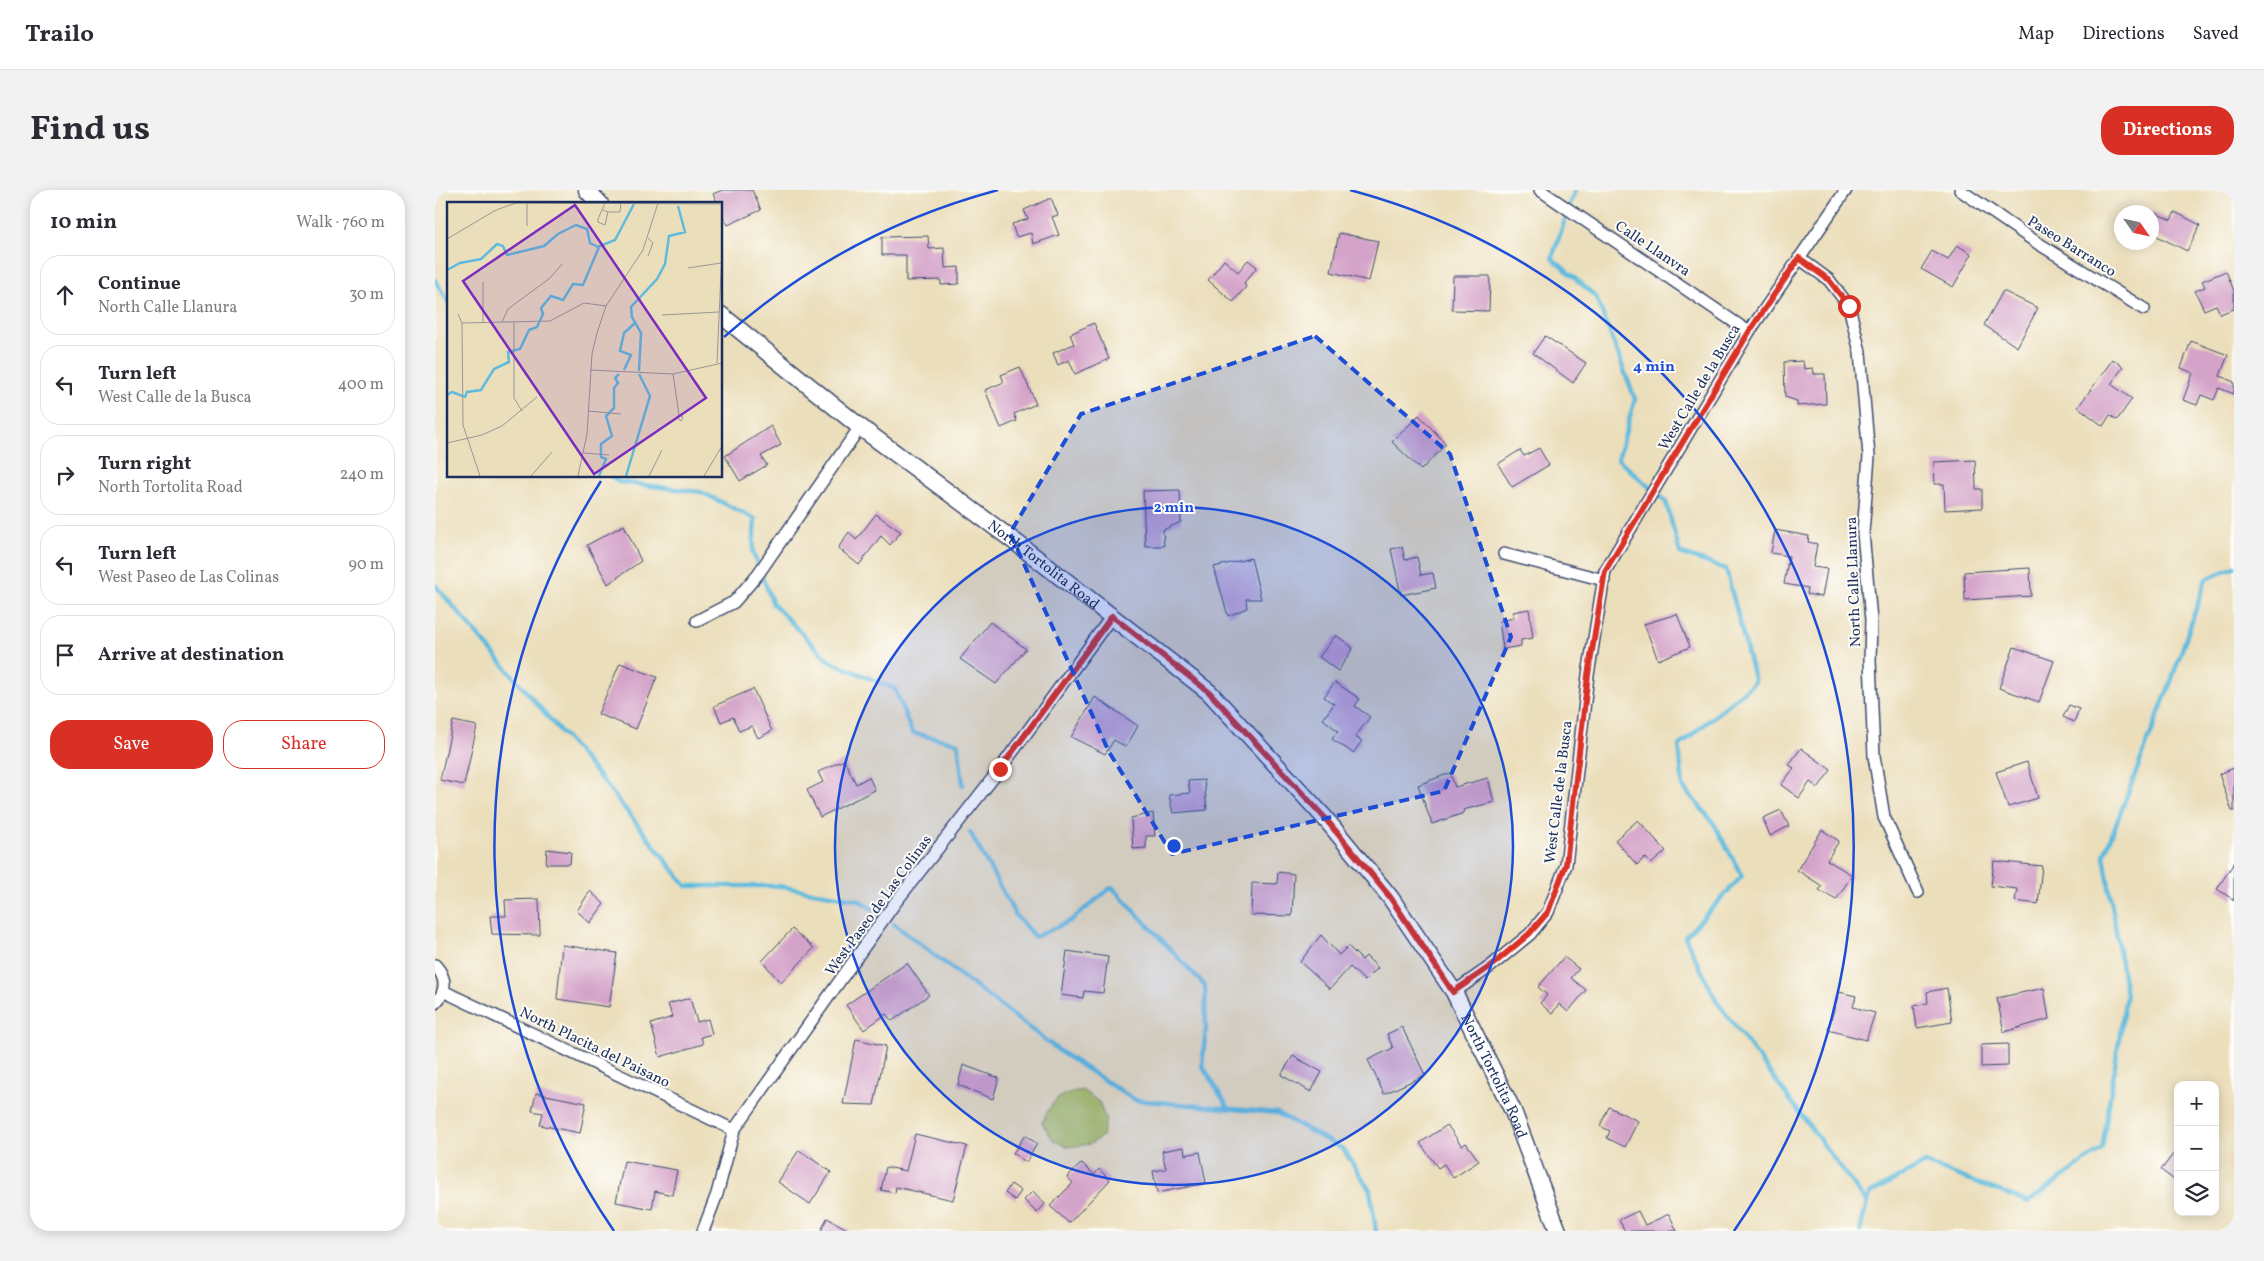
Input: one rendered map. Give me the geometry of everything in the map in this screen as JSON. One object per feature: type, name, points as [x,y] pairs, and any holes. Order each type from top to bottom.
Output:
[{"type":"street","points":[[587,190],[598,202]]},
{"type":"street","name":"Calle Llanvra","points":[[1540,190],[1749,332]]},
{"type":"street","name":"West Calle de la Busca","points":[[1453,992],[1491,966],[1529,934],[1548,912],[1566,864],[1588,675],[1605,571],[1749,332],[1846,190]]},
{"type":"street","name":"Paseo Barranco","points":[[1960,190],[2035,242],[2145,309]]},
{"type":"street","name":"North Calle Llanura","points":[[1799,258],[1829,280],[1849,306],[1860,352],[1869,456],[1863,533],[1871,620],[1870,660],[1874,756],[1884,817],[1919,892]]},
{"type":"street","name":"North Tortolita Road","points":[[723,318],[860,428],[1112,616],[1209,692],[1318,810],[1390,897],[1453,992],[1513,1111],[1558,1231]]},
{"type":"street","points":[[697,621],[734,602],[758,574],[860,428]]},
{"type":"street","points":[[1504,554],[1604,580]]},
{"type":"street","name":"West Paseo de Las Colinas","points":[[703,1231],[717,1194],[734,1130],[895,903],[1000,769],[1112,616]]},
{"type":"street","points":[[435,965],[441,971],[445,984],[435,1003]]},
{"type":"street","name":"North Placita del Paisano","points":[[443,991],[734,1130]]},
{"type":"highlighted area","points":[[1315,336],[1450,454],[1511,637],[1444,791],[1172,854],[1109,752],[1010,533],[1081,414]]},
{"type":"green space","points":[[1082,1090],[1099,1102],[1106,1120],[1102,1136],[1091,1144],[1068,1147],[1054,1141],[1042,1123],[1056,1100],[1061,1096]]},
{"type":"building","points":[[722,190],[752,190],[761,210],[728,225],[723,216],[723,202],[717,202],[713,194]]},
{"type":"building","points":[[1051,198],[1058,215],[1052,217],[1059,235],[1033,244],[1031,233],[1016,237],[1012,224],[1028,219],[1024,210]]},
{"type":"building","points":[[2175,212],[2200,225],[2187,251],[2159,237],[2159,215],[2171,220]]},
{"type":"building","points":[[1339,233],[1378,241],[1369,281],[1331,272]]},
{"type":"building","points":[[928,236],[929,249],[944,248],[945,268],[959,267],[959,284],[941,285],[941,280],[906,281],[906,255],[882,255],[882,237]]},
{"type":"building","points":[[1957,245],[1972,254],[1953,287],[1921,269],[1932,251],[1948,260]]},
{"type":"building","points":[[1224,260],[1238,272],[1248,260],[1257,267],[1244,283],[1246,287],[1233,302],[1208,280]]},
{"type":"building","points":[[2226,271],[2234,291],[2234,309],[2220,314],[2216,305],[2204,310],[2195,291],[2205,287],[2202,281]]},
{"type":"building","points":[[1453,276],[1490,276],[1489,311],[1452,310]]},
{"type":"building","points":[[2003,291],[2038,308],[2017,347],[1984,325]]},
{"type":"building","points":[[1094,323],[1109,359],[1075,374],[1069,360],[1058,365],[1053,353],[1074,344],[1070,334]]},
{"type":"building","points":[[1545,336],[1586,363],[1573,383],[1533,353]]},
{"type":"building","points":[[2191,341],[2228,355],[2220,376],[2234,382],[2234,394],[2219,388],[2214,400],[2201,395],[2197,405],[2183,400],[2193,373],[2181,368]]},
{"type":"building","points":[[2113,359],[2123,367],[2111,384],[2132,399],[2117,420],[2110,415],[2103,426],[2078,407]]},
{"type":"building","points":[[1803,361],[1804,369],[1813,368],[1814,374],[1825,374],[1826,404],[1797,406],[1797,401],[1785,397],[1784,362]]},
{"type":"building","points":[[1020,367],[1036,404],[1014,414],[1017,421],[1001,428],[985,390],[1004,382],[1001,375]]},
{"type":"building","points":[[1419,415],[1446,444],[1421,470],[1392,442]]},
{"type":"building","points":[[771,426],[781,445],[761,456],[767,465],[740,481],[725,456]]},
{"type":"building","points":[[1539,448],[1549,465],[1512,487],[1498,464],[1520,450],[1524,456]]},
{"type":"building","points":[[1975,460],[1976,489],[1982,489],[1982,508],[1945,510],[1944,484],[1935,484],[1934,462]]},
{"type":"building","points":[[1180,490],[1181,522],[1163,530],[1164,546],[1145,546],[1143,491]]},
{"type":"building","points":[[876,514],[901,532],[890,545],[881,536],[859,565],[838,548],[849,532],[856,540]]},
{"type":"building","points":[[624,525],[641,561],[608,584],[587,545]]},
{"type":"building","points":[[1775,530],[1809,536],[1808,542],[1817,544],[1813,567],[1827,569],[1822,597],[1807,594],[1808,588],[1784,584],[1789,556],[1771,553]]},
{"type":"building","points":[[1402,547],[1405,560],[1417,557],[1421,575],[1433,573],[1436,588],[1401,595],[1391,549]]},
{"type":"building","points":[[1251,558],[1261,599],[1246,599],[1247,608],[1228,616],[1214,567]]},
{"type":"building","points":[[2030,568],[2031,596],[1965,600],[1964,572]]},
{"type":"building","points":[[1529,609],[1533,638],[1521,640],[1521,646],[1503,649],[1499,621],[1514,618],[1513,612]]},
{"type":"building","points":[[1677,614],[1690,647],[1658,660],[1644,624]]},
{"type":"building","points":[[990,622],[1026,649],[996,684],[960,659]]},
{"type":"building","points":[[1336,635],[1353,648],[1338,671],[1319,657]]},
{"type":"building","points":[[2014,647],[2054,661],[2039,702],[1999,688]]},
{"type":"building","points":[[620,663],[657,677],[636,729],[598,714]]},
{"type":"building","points":[[1335,682],[1360,699],[1355,706],[1370,717],[1355,737],[1362,741],[1353,753],[1332,739],[1338,731],[1323,719],[1334,704],[1324,697]]},
{"type":"building","points":[[753,689],[772,731],[758,738],[752,726],[739,731],[733,717],[721,722],[714,706]]},
{"type":"building","points":[[1095,697],[1138,726],[1126,747],[1114,740],[1105,754],[1071,737]]},
{"type":"building","points":[[2069,705],[2079,709],[2074,722],[2063,717]]},
{"type":"building","points":[[453,721],[477,726],[464,785],[440,780]]},
{"type":"building","points":[[1801,748],[1831,770],[1818,788],[1810,782],[1799,798],[1781,785],[1794,768],[1789,765]]},
{"type":"building","points":[[844,760],[856,784],[869,777],[875,790],[820,817],[807,790],[823,782],[818,772]]},
{"type":"building","points":[[2027,762],[2038,798],[2008,807],[1996,772]]},
{"type":"building","points":[[2234,768],[2234,811],[2232,811],[2219,774]]},
{"type":"building","points":[[1450,773],[1455,787],[1488,778],[1494,802],[1463,810],[1464,813],[1432,824],[1418,785]]},
{"type":"building","points":[[1204,780],[1207,810],[1173,813],[1169,795],[1190,793],[1188,781]]},
{"type":"building","points":[[1781,810],[1789,826],[1770,836],[1763,818]]},
{"type":"building","points":[[1153,813],[1155,836],[1146,836],[1146,848],[1133,849],[1131,818]]},
{"type":"building","points":[[1638,820],[1666,851],[1651,864],[1645,857],[1637,865],[1615,840]]},
{"type":"building","points":[[1822,830],[1839,841],[1827,860],[1852,875],[1836,900],[1819,890],[1822,886],[1797,870]]},
{"type":"building","points":[[547,849],[571,852],[570,864],[546,864]]},
{"type":"building","points":[[1994,861],[2042,866],[2038,904],[2015,901],[2017,889],[1991,886]]},
{"type":"building","points":[[2234,863],[2234,900],[2217,889]]},
{"type":"building","points":[[1278,872],[1294,874],[1292,916],[1251,915],[1252,883],[1277,884]]},
{"type":"building","points":[[590,891],[604,904],[590,923],[577,911]]},
{"type":"building","points":[[539,899],[540,935],[492,934],[490,916],[506,916],[505,900]]},
{"type":"building","points":[[792,929],[814,948],[781,983],[762,961]]},
{"type":"building","points":[[1321,935],[1339,955],[1348,946],[1362,960],[1366,956],[1378,968],[1365,981],[1350,967],[1330,989],[1300,962]]},
{"type":"building","points":[[562,945],[617,953],[609,1007],[557,999]]},
{"type":"building","points":[[1067,951],[1108,957],[1103,993],[1084,991],[1083,998],[1061,995]]},
{"type":"building","points":[[1564,957],[1579,969],[1571,978],[1586,990],[1568,1012],[1559,1004],[1552,1014],[1540,1003],[1547,995],[1538,987]]},
{"type":"building","points":[[907,963],[929,995],[892,1021],[886,1014],[864,1030],[846,1005]]},
{"type":"building","points":[[1947,988],[1952,1022],[1917,1028],[1914,1006],[1928,1003],[1927,992]]},
{"type":"building","points":[[2044,988],[2049,1019],[2004,1032],[1997,998]]},
{"type":"building","points":[[1839,992],[1856,996],[1853,1007],[1875,1013],[1866,1040],[1828,1030]]},
{"type":"building","points":[[690,998],[697,1022],[708,1019],[712,1034],[701,1037],[703,1044],[660,1057],[651,1024],[672,1017],[668,1004]]},
{"type":"building","points":[[1402,1027],[1425,1075],[1384,1094],[1368,1060],[1393,1048],[1387,1034]]},
{"type":"building","points":[[856,1039],[886,1046],[874,1105],[843,1104]]},
{"type":"building","points":[[2008,1044],[2008,1066],[1981,1067],[1981,1045]]},
{"type":"building","points":[[1293,1056],[1322,1072],[1311,1092],[1281,1075]]},
{"type":"building","points":[[963,1065],[999,1078],[993,1099],[958,1085]]},
{"type":"building","points":[[536,1093],[586,1103],[580,1133],[540,1125],[543,1113],[532,1111]]},
{"type":"building","points":[[1609,1107],[1638,1121],[1625,1147],[1607,1138],[1610,1131],[1600,1126]]},
{"type":"building","points":[[1447,1125],[1462,1146],[1466,1143],[1479,1161],[1453,1178],[1444,1164],[1438,1168],[1420,1143]]},
{"type":"building","points":[[915,1134],[967,1146],[953,1200],[896,1187],[895,1193],[881,1190],[886,1167],[906,1171]]},
{"type":"building","points":[[1025,1135],[1037,1144],[1026,1162],[1013,1153]]},
{"type":"building","points":[[1184,1147],[1185,1155],[1200,1152],[1206,1183],[1157,1193],[1153,1171],[1166,1169],[1162,1151]]},
{"type":"building","points":[[799,1150],[831,1172],[810,1204],[778,1182]]},
{"type":"building","points":[[2174,1153],[2174,1180],[2161,1170]]},
{"type":"building","points":[[624,1161],[677,1170],[672,1195],[655,1191],[652,1209],[616,1202]]},
{"type":"building","points":[[1082,1163],[1094,1175],[1099,1169],[1110,1180],[1069,1223],[1050,1206],[1073,1183],[1067,1177]]},
{"type":"building","points":[[1011,1184],[1021,1191],[1015,1200],[1005,1193]]},
{"type":"building","points":[[1033,1191],[1045,1204],[1037,1213],[1024,1200]]},
{"type":"building","points":[[1638,1211],[1645,1225],[1669,1214],[1677,1231],[1625,1231],[1619,1220]]},
{"type":"building","points":[[827,1218],[851,1231],[821,1231]]},
{"type":"waterway","points":[[1575,190],[1552,258],[1596,297],[1635,399],[1618,459],[1666,502],[1680,553],[1726,569],[1755,682],[1679,746],[1683,787],[1713,822],[1742,876],[1685,937],[1717,1002],[1867,1203]]},
{"type":"waterway","points":[[435,280],[447,300]]},
{"type":"waterway","points":[[614,478],[619,482],[701,492],[755,519],[753,553],[773,604],[829,661],[895,689],[912,733],[958,743],[963,785]]},
{"type":"waterway","points":[[1860,1231],[1869,1194],[1925,1163],[2028,1202],[2102,1149],[2126,995],[2104,855],[2172,679],[2206,579],[2234,567]]},
{"type":"waterway","points":[[435,585],[603,781],[686,886],[779,886],[859,900],[875,911]]},
{"type":"waterway","points":[[970,832],[1016,916],[1035,937],[1070,921],[1112,887],[1205,986],[1206,1029],[1202,1065],[1229,1109]]},
{"type":"waterway","points":[[894,924],[1062,1053],[1135,1100],[1277,1113],[1343,1149],[1370,1190],[1376,1231]]},
{"type":"route","points":[[1000,769],[1112,616],[1209,692],[1324,817],[1390,897],[1453,992],[1491,966],[1529,934],[1548,912],[1566,864],[1580,732],[1605,571],[1749,332],[1799,258],[1829,280],[1849,306]]}]
